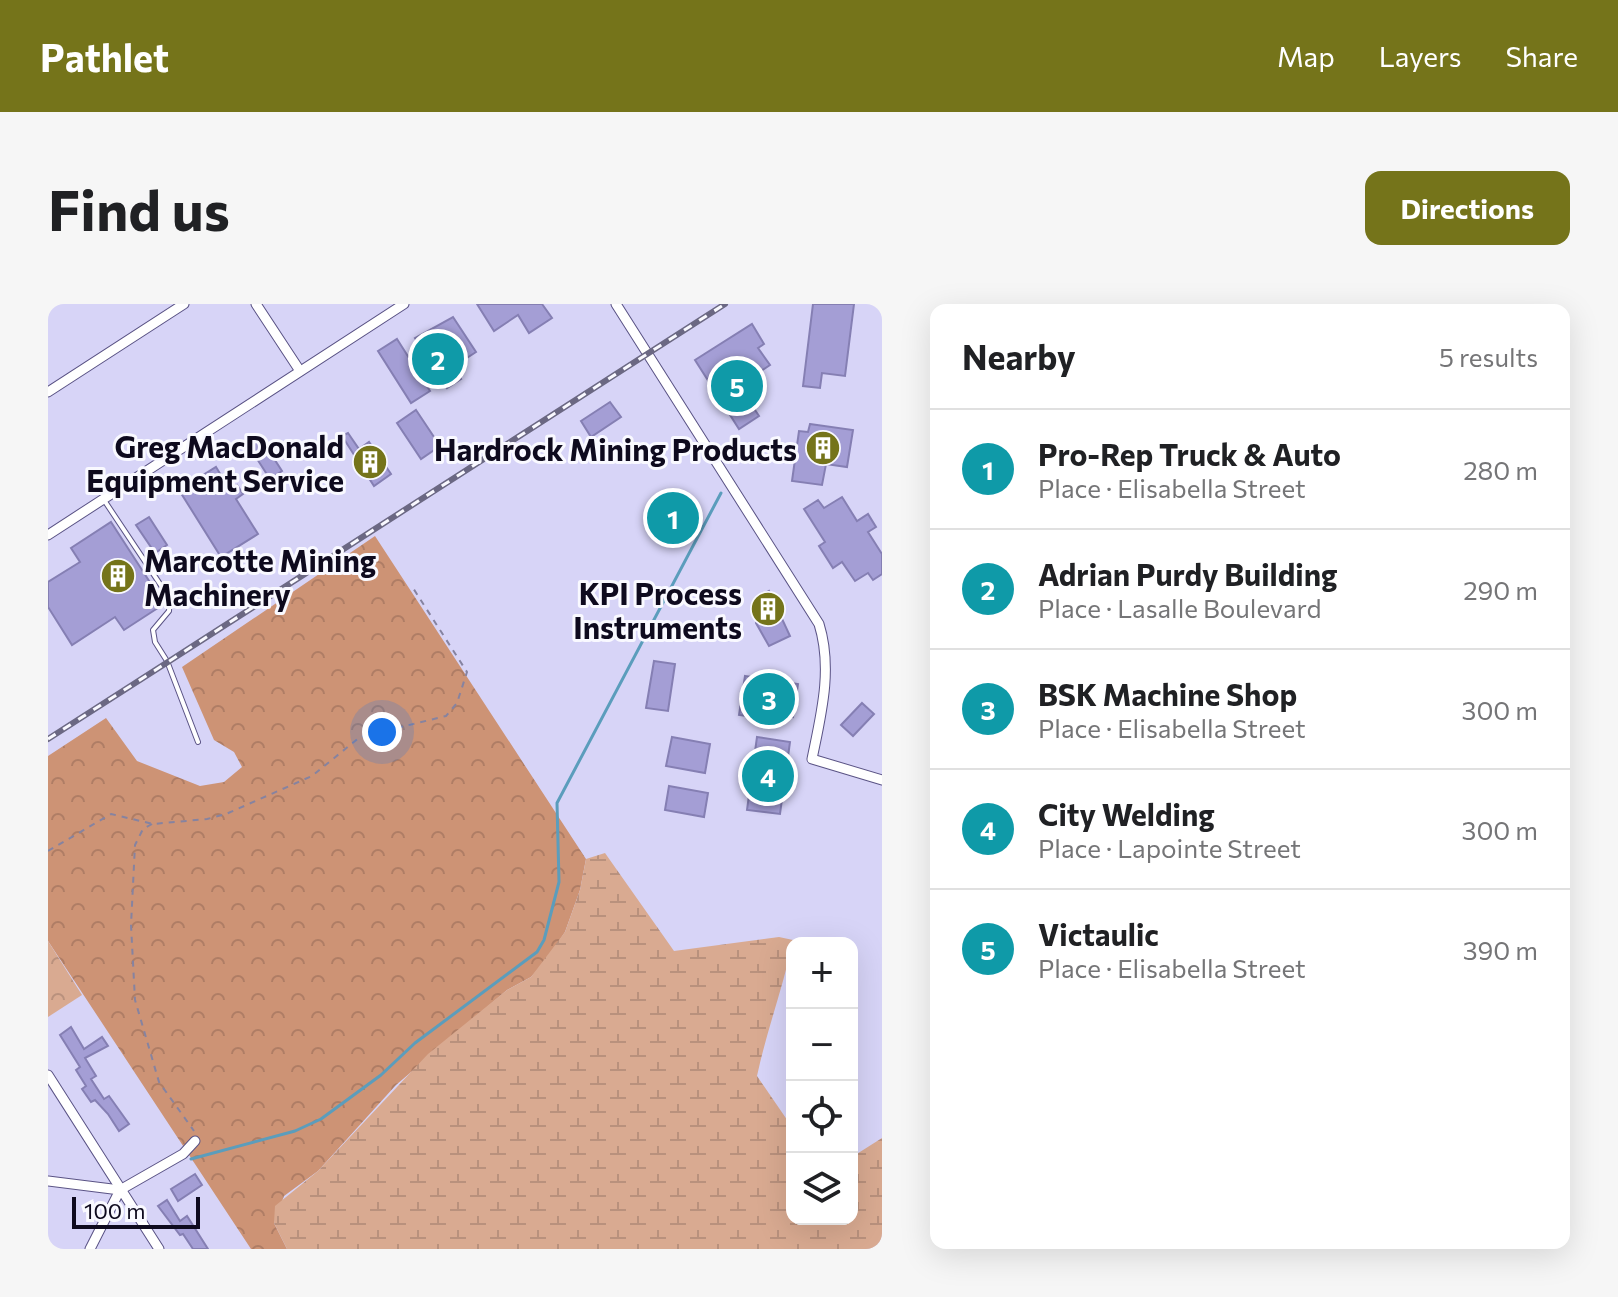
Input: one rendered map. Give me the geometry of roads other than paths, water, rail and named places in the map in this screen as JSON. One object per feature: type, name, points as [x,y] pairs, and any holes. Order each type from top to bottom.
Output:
[{"type":"street","points":[[48,392],[184,304]]},
{"type":"street","points":[[256,304],[300,371]]},
{"type":"street","points":[[48,535],[404,304]]},
{"type":"street","points":[[616,304],[819,624],[825,655],[825,689],[812,759],[882,780]]},
{"type":"street","points":[[48,1075],[159,1249]]},
{"type":"street","points":[[90,1249],[120,1190],[183,1154],[195,1141]]},
{"type":"street","points":[[48,1181],[120,1190]]},
{"type":"lane","points":[[103,498],[170,599],[169,611],[153,630],[155,642],[167,661],[198,742]]},
{"type":"waterway","points":[[191,1159],[295,1131],[321,1119],[381,1075],[415,1043],[537,952],[544,940],[559,882],[557,803],[721,493]]},
{"type":"railway","points":[[48,739],[725,304]]},
{"type":"place","name":"Adrian Purdy Building","points":[[438,359]]},
{"type":"place","name":"Victaulic","points":[[737,386]]},
{"type":"place","name":"Hardrock Mining Products","points":[[823,448]]},
{"type":"place","name":"Greg MacDonald Equipment Service","points":[[370,462]]},
{"type":"place","name":"Pro-Rep Truck & Auto","points":[[673,518]]},
{"type":"place","name":"Marcotte Mining Machinery","points":[[118,576]]},
{"type":"place","name":"KPI Process Instruments","points":[[768,609]]},
{"type":"place","name":"BSK Machine Shop","points":[[769,699]]},
{"type":"place","name":"City Welding","points":[[768,776]]}]
